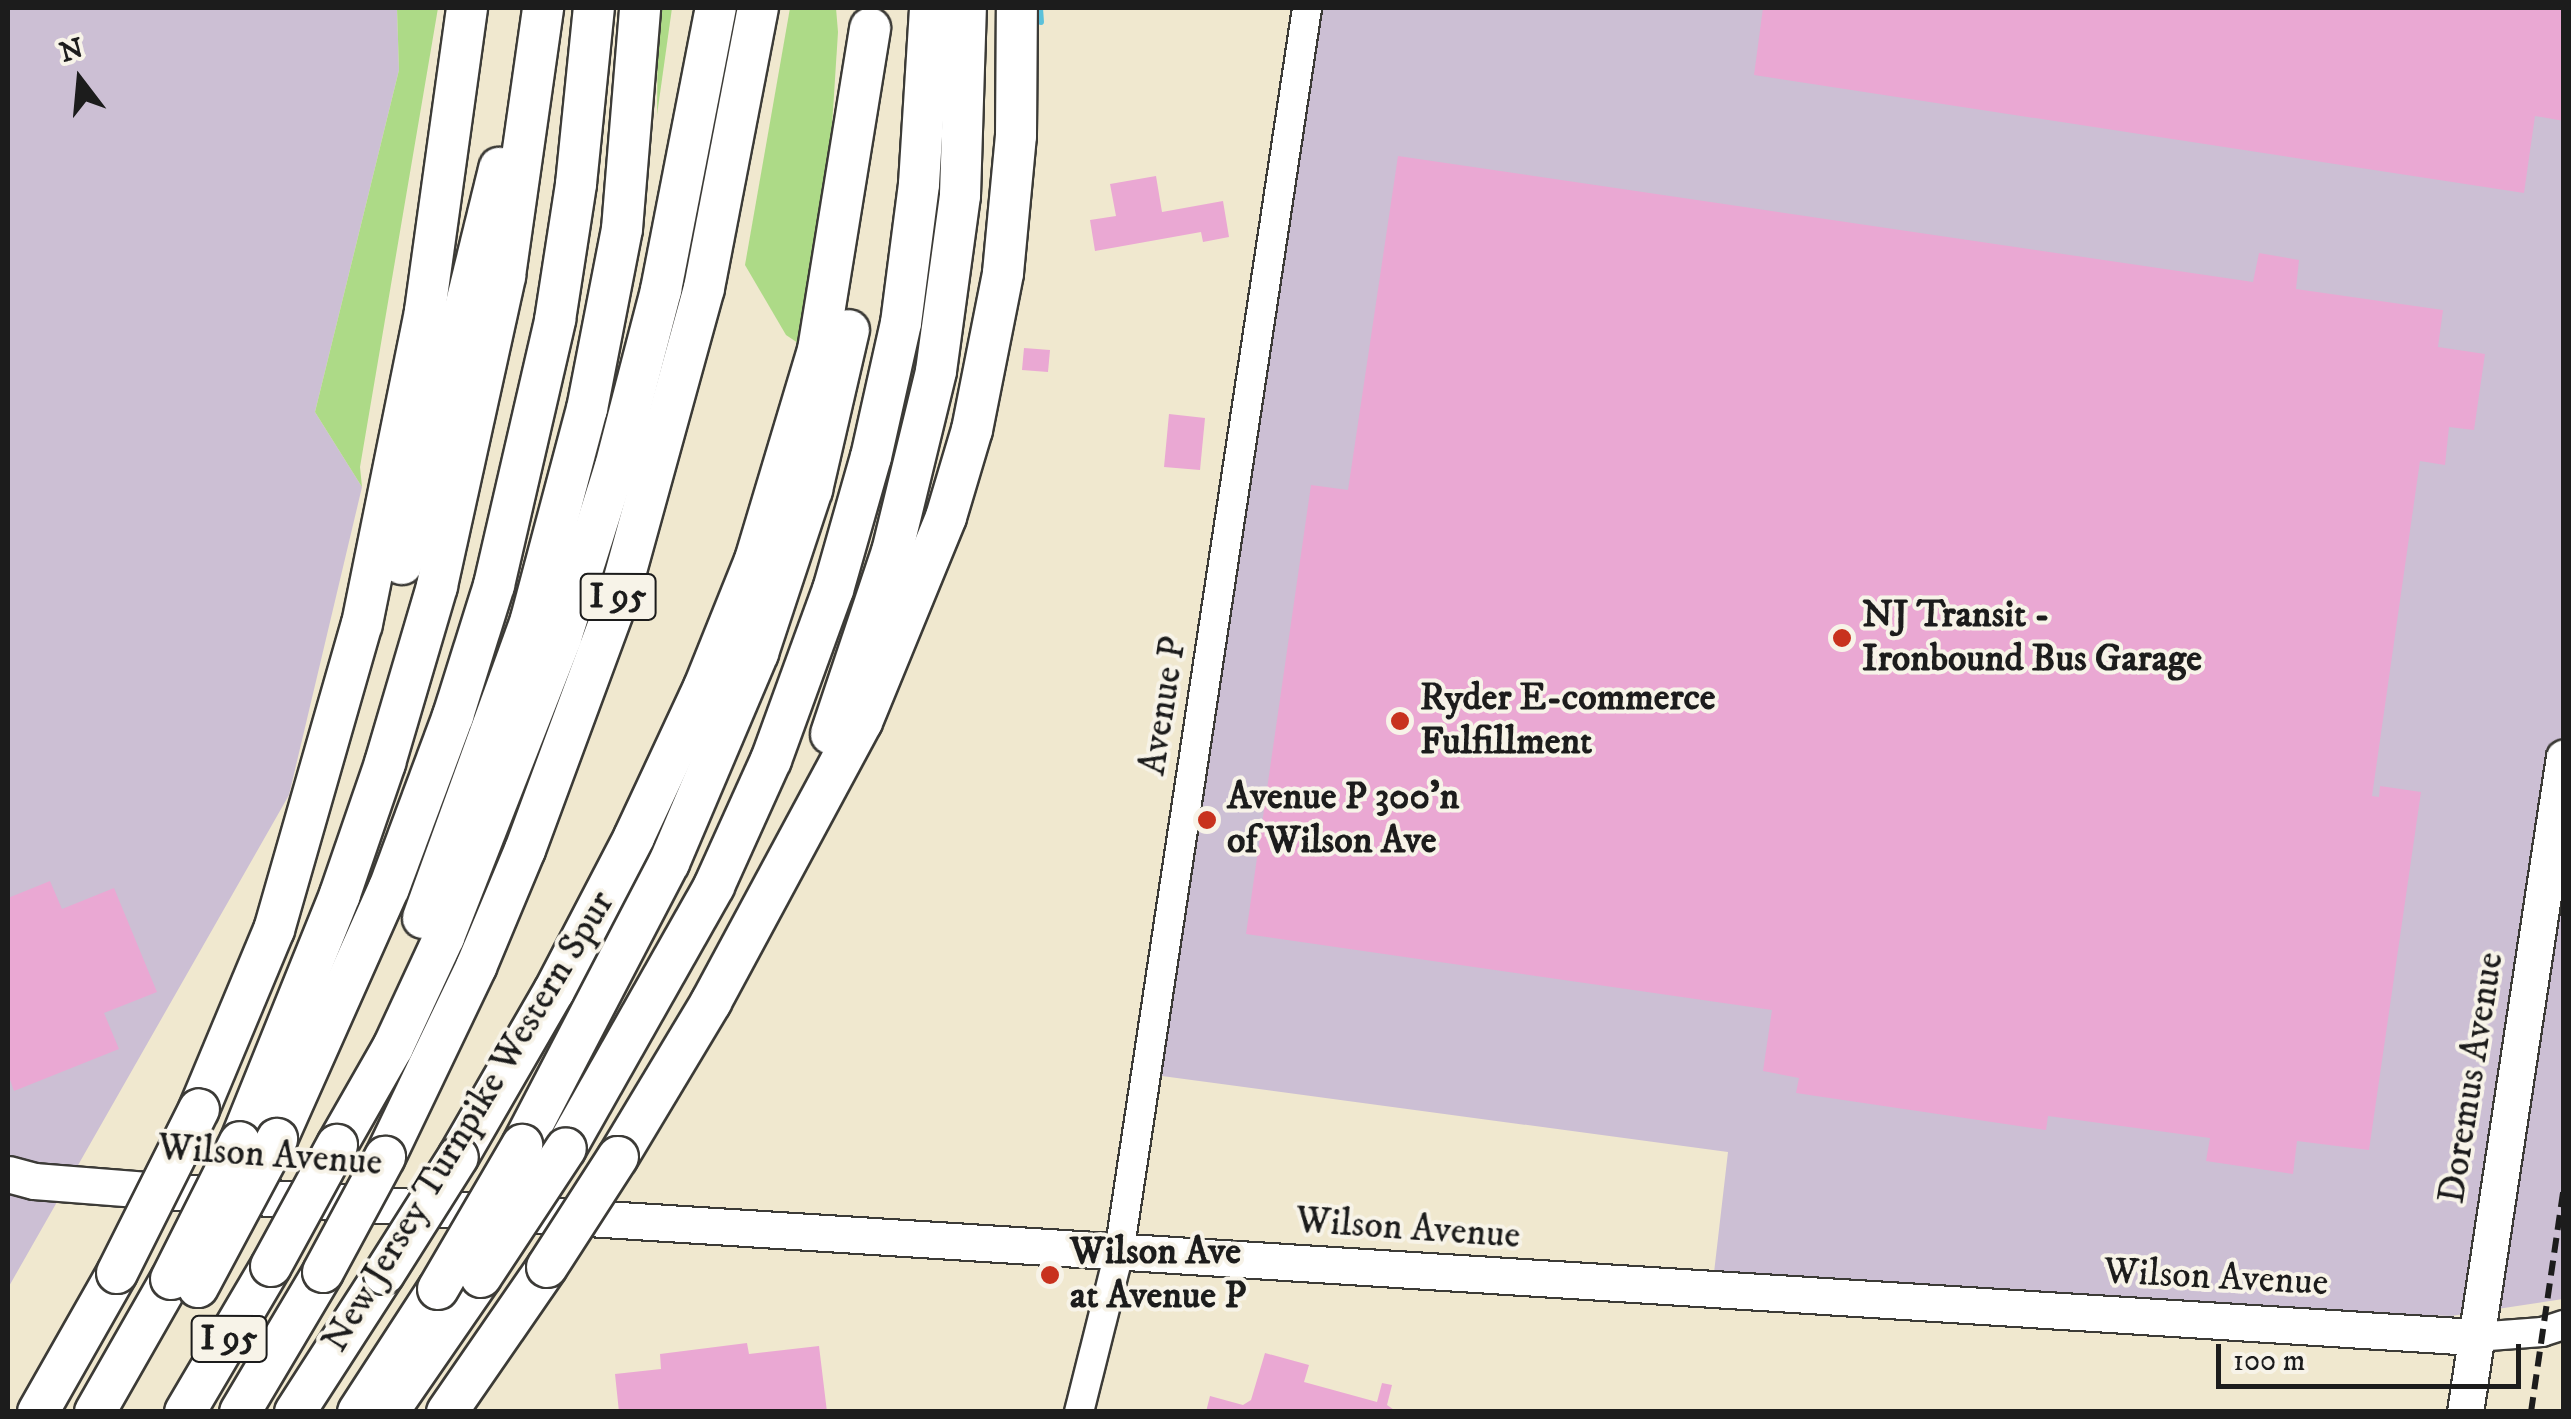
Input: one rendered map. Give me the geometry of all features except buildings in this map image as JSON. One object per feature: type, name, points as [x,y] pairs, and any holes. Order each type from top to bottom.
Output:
[{"type":"highway","points":[[263,958],[338,711],[381,543],[426,311],[467,8]]},
{"type":"highway","points":[[38,1412],[160,1191],[263,958],[312,859],[392,606],[499,165],[526,8]]},
{"type":"highway","name":"I 95","points":[[258,1140],[429,616],[469,456],[503,291],[543,8]]},
{"type":"highway","name":"I 95","points":[[124,1412],[185,1283],[389,888],[453,716],[494,585],[555,320],[576,184],[594,8]]},
{"type":"highway","name":"I 95","points":[[338,1144],[372,1038],[434,889],[500,713],[566,494],[619,244],[640,8]]},
{"type":"highway","name":"I 95","points":[[186,1412],[392,1047],[444,937],[561,638],[615,467],[662,290],[716,8]]},
{"type":"highway","name":"I 95","points":[[240,1412],[323,1272],[384,1157],[492,930],[610,621],[694,330],[734,145],[758,8]]},
{"type":"highway","points":[[388,1412],[566,1148],[714,886],[771,760],[834,590],[878,428],[903,308],[919,184],[930,8]]},
{"type":"highway","points":[[798,838],[892,552],[933,385],[960,195],[966,8]]},
{"type":"highway","points":[[447,1412],[548,1267],[711,1002],[877,688],[946,517],[972,430],[1008,229],[1016,136],[1016,8]]},
{"type":"highway","name":"New Jersey Turnpike Western Spur","points":[[358,1412],[438,1288],[609,986],[675,850],[758,653],[800,530],[835,402],[860,267],[874,146],[871,18]]},
{"type":"highway","name":"New Jersey Turnpike Western Spur","points":[[295,1412],[458,1156],[554,991],[634,837],[704,687],[762,542],[796,435],[827,308],[871,18]]},
{"type":"highway","name":"I 95","points":[[95,1412],[185,1283]]},
{"type":"main road","name":"Doremus Avenue","points":[[2465,1412],[2564,757]]},
{"type":"main road","name":"Wilson Avenue","points":[[8,1174],[34,1181],[160,1191],[2476,1336]]},
{"type":"street","name":"Avenue P","points":[[1079,1412],[1119,1253],[1307,8]]},
{"type":"street","name":"Wilson Avenue","points":[[2476,1336],[2542,1332],[2564,1325]]},
{"type":"shaded area","points":[[8,8],[397,8],[399,70],[315,412],[362,487],[289,795],[8,1288]]},
{"type":"shaded area","points":[[1305,8],[2563,8],[2563,1299],[2451,1316],[1712,1290],[1728,1152],[1147,1074]]},
{"type":"green space","points":[[397,8],[438,8],[360,467],[362,487],[315,412],[399,70]]},
{"type":"green space","points":[[658,8],[672,8],[657,115]]},
{"type":"green space","points":[[790,8],[836,8],[838,32],[832,126],[798,343],[786,335],[745,265]]},
{"type":"waterway","points":[[1040,8],[1041,22]]},
{"type":"railway","points":[[2531,1412],[2564,1185]]},
{"type":"place","name":"NJ Transit - Ironbound Bus Garage","points":[[1842,638]]},
{"type":"place","name":"Ryder E-commerce Fulfillment","points":[[1400,721]]},
{"type":"place","name":"Avenue P 300'n of Wilson Ave","points":[[1207,820]]},
{"type":"place","name":"Wilson Ave at Avenue P","points":[[1050,1275]]}]
